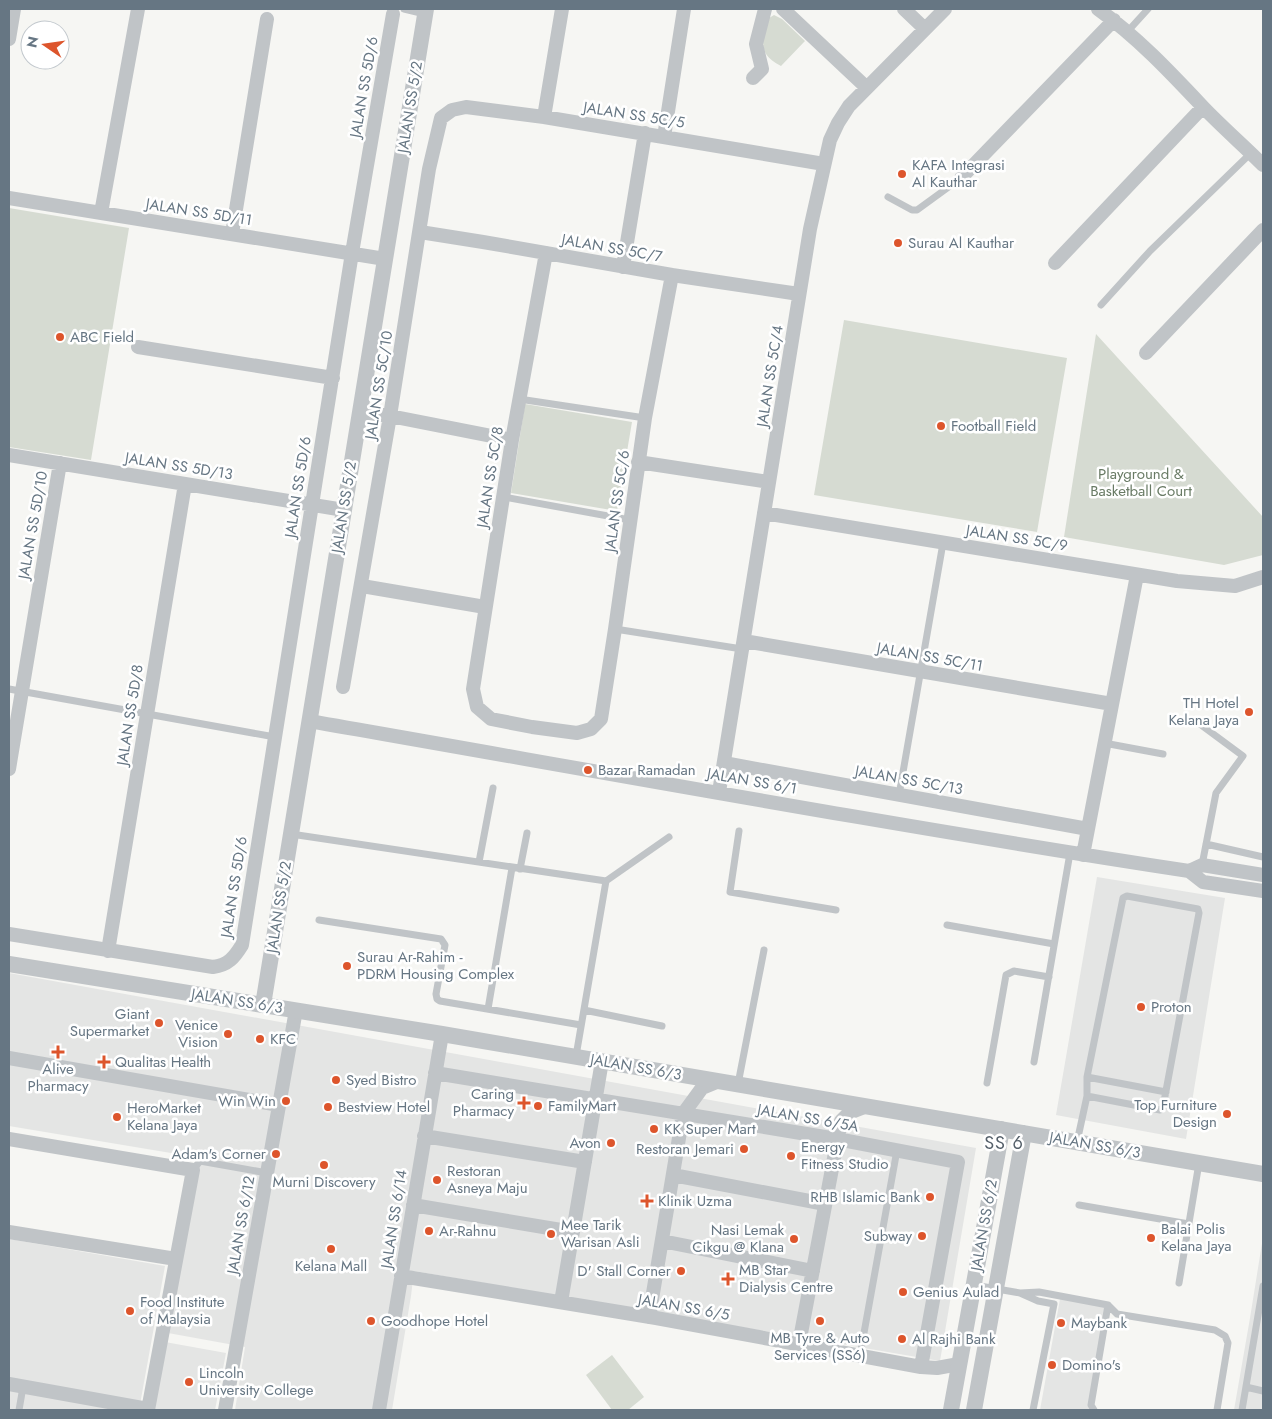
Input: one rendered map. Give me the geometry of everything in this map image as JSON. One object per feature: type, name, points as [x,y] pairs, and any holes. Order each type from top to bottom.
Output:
[{"type":"street","points":[[9,39],[14,9]]},
{"type":"street","points":[[101,212],[138,9]]},
{"type":"street","points":[[544,117],[562,9]]},
{"type":"street","points":[[664,137],[684,9]]},
{"type":"street","points":[[753,78],[762,69],[756,44],[765,9]]},
{"type":"street","points":[[783,9],[867,88]]},
{"type":"street","points":[[904,9],[925,29]]},
{"type":"street","name":"JALAN SS 5C/4","points":[[719,792],[810,229],[830,140],[849,106],[945,9]]},
{"type":"street","points":[[1098,9],[1128,31],[1162,63],[1203,107],[1263,165]]},
{"type":"street","name":"JALAN SS 5/2","points":[[262,1005],[425,11]]},
{"type":"street","name":"JALAN SS 5D/6","points":[[108,951],[213,967],[223,966],[230,962],[242,945],[352,253],[398,12]]},
{"type":"street","points":[[232,234],[268,19]]},
{"type":"street","points":[[961,178],[1114,20]]},
{"type":"street","name":"JALAN SS 5C/5","points":[[441,118],[452,110],[466,107],[645,133],[824,164]]},
{"type":"street","points":[[1055,263],[1203,107]]},
{"type":"street","name":"JALAN SS 5C/10","points":[[343,687],[362,586],[430,169],[441,118]]},
{"type":"street","points":[[623,267],[645,133]]},
{"type":"street","name":"JALAN SS 5D/11","points":[[9,198],[385,259]]},
{"type":"street","points":[[1146,353],[1263,230]]},
{"type":"street","name":"JALAN SS 5C/7","points":[[420,232],[623,267],[799,294]]},
{"type":"street","name":"JALAN SS 5C/8","points":[[546,253],[512,440],[473,689],[477,707],[491,719],[577,733],[591,729]]},
{"type":"street","name":"JALAN SS 5C/6","points":[[591,729],[601,719],[645,418],[672,275]]},
{"type":"street","points":[[138,347],[333,378]]},
{"type":"street","points":[[360,412],[390,416],[512,440]]},
{"type":"street","name":"JALAN SS 5D/13","points":[[9,455],[344,510]]},
{"type":"street","points":[[638,462],[769,482]]},
{"type":"street","name":"JALAN SS 5D/10","points":[[9,769],[15,691],[60,463]]},
{"type":"street","name":"JALAN SS 5D/8","points":[[108,951],[185,484]]},
{"type":"street","name":"JALAN SS 5C/9","points":[[764,513],[1177,581],[1235,586],[1263,577]]},
{"type":"street","points":[[1076,854],[1088,829],[1137,575]]},
{"type":"street","points":[[362,586],[485,607]]},
{"type":"street","name":"JALAN SS 5C/11","points":[[743,645],[1112,704]]},
{"type":"street","name":"JALAN SS 6/1","points":[[309,721],[969,837],[1189,872],[1202,882],[1263,891]]},
{"type":"street","name":"JALAN SS 5C/13","points":[[724,763],[1088,829]]},
{"type":"street","points":[[1189,872],[1202,865],[1263,875]]},
{"type":"street","points":[[9,934],[108,951]]},
{"type":"street","name":"JALAN SS 6/3","points":[[9,964],[442,1034],[1263,1174]]},
{"type":"street","name":"JALAN SS 6/12","points":[[224,1410],[296,1010]]},
{"type":"street","name":"JALAN SS 6/14","points":[[379,1410],[442,1034]]},
{"type":"street","points":[[9,1058],[279,1105]]},
{"type":"street","points":[[561,1302],[602,1061]]},
{"type":"street","name":"JALAN SS 6/5A","points":[[435,1073],[837,1139],[958,1162],[921,1367]]},
{"type":"street","points":[[649,1317],[683,1114],[702,1088],[719,1081]]},
{"type":"street","points":[[799,1344],[841,1121],[849,1113],[867,1106]]},
{"type":"street","name":"JALAN SS 6/2","points":[[951,1410],[1002,1129]]},
{"type":"street","name":"JALAN SS 6/2","points":[[974,1410],[1024,1133]]},
{"type":"street","points":[[424,1136],[585,1162]]},
{"type":"street","points":[[9,1139],[193,1170],[148,1410],[9,1384]]},
{"type":"street","points":[[673,1175],[825,1204]]},
{"type":"street","points":[[413,1206],[573,1232]]},
{"type":"street","points":[[9,1232],[176,1259]]},
{"type":"street","points":[[662,1242],[813,1271]]},
{"type":"street","name":"JALAN SS 6/5","points":[[402,1276],[649,1317],[921,1367],[937,1368],[959,1364]]},
{"type":"lane","points":[[1128,31],[1148,9]]},
{"type":"lane","points":[[398,12],[425,11]]},
{"type":"lane","points":[[1101,305],[1150,251],[1251,153]]},
{"type":"lane","points":[[888,197],[912,210],[917,210],[961,178]]},
{"type":"lane","points":[[519,399],[645,418]]},
{"type":"lane","points":[[504,497],[630,520]]},
{"type":"lane","points":[[899,796],[943,543]]},
{"type":"lane","points":[[615,629],[743,645]]},
{"type":"lane","points":[[15,691],[275,736]]},
{"type":"lane","points":[[1197,722],[1243,756],[1216,794],[1202,865]]},
{"type":"lane","points":[[1104,743],[1162,754]]},
{"type":"lane","points":[[479,862],[493,788]]},
{"type":"lane","points":[[739,831],[730,892],[836,910]]},
{"type":"lane","points":[[488,1009],[516,868],[527,833]]},
{"type":"lane","points":[[290,834],[606,881],[669,836]]},
{"type":"lane","points":[[1206,844],[1263,856]]},
{"type":"lane","points":[[1034,1062],[1054,944],[1076,854]]},
{"type":"lane","points":[[576,1057],[606,881]]},
{"type":"lane","points":[[1077,1142],[1123,898],[1127,896],[1198,909],[1199,914],[1163,1107],[1160,1110],[1087,1096]]},
{"type":"lane","points":[[319,920],[441,940],[446,945],[446,950],[436,994],[437,999],[581,1025]]},
{"type":"lane","points":[[947,925],[1054,944]]},
{"type":"lane","points":[[738,1084],[764,950]]},
{"type":"lane","points":[[987,1083],[1006,975],[1014,971],[1049,977]]},
{"type":"lane","points":[[584,1010],[662,1026]]},
{"type":"lane","points":[[1088,1077],[1166,1092]]},
{"type":"lane","points":[[860,1355],[897,1150]]},
{"type":"lane","points":[[193,1170],[200,1161],[266,1174]]},
{"type":"lane","points":[[1179,1283],[1199,1163]]},
{"type":"lane","points":[[1078,1205],[1189,1224]]},
{"type":"lane","points":[[974,1285],[1020,1293],[1054,1304],[1033,1410]]},
{"type":"lane","points":[[1242,1410],[1263,1286]]},
{"type":"lane","points":[[1020,1293],[1039,1292],[1108,1305],[1116,1314],[1215,1330],[1225,1336],[1228,1343],[1217,1410]]},
{"type":"lane","points":[[1094,1410],[1091,1405],[1108,1305]]},
{"type":"lane","points":[[19,1410],[23,1387]]},
{"type":"lane","points":[[1246,1387],[1263,1391]]},
{"type":"shaded area","name":"Proton","points":[[1097,877],[1225,898],[1186,1139],[1056,1115]]},
{"type":"shaded area","points":[[9,973],[976,1148],[940,1361],[414,1271],[392,1410],[235,1410],[245,1347],[168,1333],[201,1158],[9,1126]]},
{"type":"shaded area","points":[[1263,1237],[1263,1410],[1234,1410],[1250,1318]]},
{"type":"shaded area","points":[[9,1239],[165,1266],[139,1410],[9,1410]]},
{"type":"shaded area","points":[[1060,1299],[1106,1307],[1091,1410],[1040,1410]]},
{"type":"shaded area","name":"Lincoln University College","points":[[165,1342],[226,1353],[215,1410],[152,1410]]},
{"type":"green space","points":[[774,15],[782,19],[805,41],[781,66],[768,57],[763,47],[766,20]]},
{"type":"green space","name":"ABC Field","points":[[9,208],[129,228],[91,460],[9,447]]},
{"type":"green space","name":"Football Field","points":[[844,320],[1067,358],[1037,532],[814,495]]},
{"type":"green space","name":"Playground & Basketball Court","points":[[1096,334],[1263,517],[1263,555],[1224,565],[1064,537]]},
{"type":"green space","points":[[525,404],[632,422],[617,511],[511,493]]},
{"type":"green space","points":[[612,1355],[644,1397],[628,1410],[612,1410],[586,1375]]},
{"type":"place","name":"KAFA Integrasi Al Kauthar","points":[[902,174]]},
{"type":"place","name":"Surau Al Kauthar","points":[[898,243]]},
{"type":"place","name":"ABC Field","points":[[60,337]]},
{"type":"place","name":"Football Field","points":[[941,426]]},
{"type":"place","name":"TH Hotel Kelana Jaya","points":[[1249,712]]},
{"type":"place","name":"Bazar Ramadan","points":[[588,770]]},
{"type":"place","name":"Surau Ar-Rahim - PDRM Housing Complex","points":[[347,966]]},
{"type":"place","name":"Proton","points":[[1141,1007]]},
{"type":"place","name":"Giant Supermarket","points":[[159,1023]]},
{"type":"place","name":"Venice Vision","points":[[228,1034]]},
{"type":"place","name":"KFC","points":[[260,1039]]},
{"type":"place","name":"Alive Pharmacy","points":[[58,1052]]},
{"type":"place","name":"Qualitas Health","points":[[104,1062]]},
{"type":"place","name":"Syed Bistro","points":[[336,1080]]},
{"type":"place","name":"Win Win","points":[[286,1101]]},
{"type":"place","name":"Caring Pharmacy","points":[[524,1103]]},
{"type":"place","name":"FamilyMart","points":[[538,1106]]},
{"type":"place","name":"Bestview Hotel","points":[[328,1107]]},
{"type":"place","name":"Top Furniture Design","points":[[1227,1114]]},
{"type":"place","name":"HeroMarket Kelana Jaya","points":[[117,1117]]},
{"type":"place","name":"KK Super Mart","points":[[654,1129]]},
{"type":"place","name":"Avon","points":[[611,1143]]},
{"type":"place","name":"Restoran Jemari","points":[[744,1149]]},
{"type":"place","name":"Adam's Corner","points":[[276,1154]]},
{"type":"place","name":"Energy Fitness Studio","points":[[791,1156]]},
{"type":"place","name":"Murni Discovery","points":[[324,1165]]},
{"type":"place","name":"Restoran Asneya Maju","points":[[437,1180]]},
{"type":"place","name":"RHB Islamic Bank","points":[[930,1197]]},
{"type":"place","name":"Klinik Uzma","points":[[647,1201]]},
{"type":"place","name":"Ar-Rahnu","points":[[429,1231]]},
{"type":"place","name":"Mee Tarik Warisan Asli","points":[[551,1234]]},
{"type":"place","name":"Subway","points":[[922,1236]]},
{"type":"place","name":"Balai Polis Kelana Jaya","points":[[1151,1238]]},
{"type":"place","name":"Nasi Lemak Cikgu @ Klana","points":[[794,1239]]},
{"type":"place","name":"Kelana Mall","points":[[331,1249]]},
{"type":"place","name":"D' Stall Corner","points":[[681,1271]]},
{"type":"place","name":"MB Star Dialysis Centre","points":[[728,1279]]},
{"type":"place","name":"Genius Aulad","points":[[903,1292]]},
{"type":"place","name":"Food Institute of Malaysia","points":[[130,1311]]},
{"type":"place","name":"Goodhope Hotel","points":[[371,1321]]},
{"type":"place","name":"MB Tyre & Auto Services (SS6)","points":[[820,1321]]},
{"type":"place","name":"Maybank","points":[[1061,1323]]},
{"type":"place","name":"Al Rajhi Bank","points":[[902,1339]]},
{"type":"place","name":"Domino's","points":[[1052,1365]]},
{"type":"place","name":"Lincoln University College","points":[[189,1382]]},
{"type":"district","name":"SS 6","points":[[1004,1143]]}]
